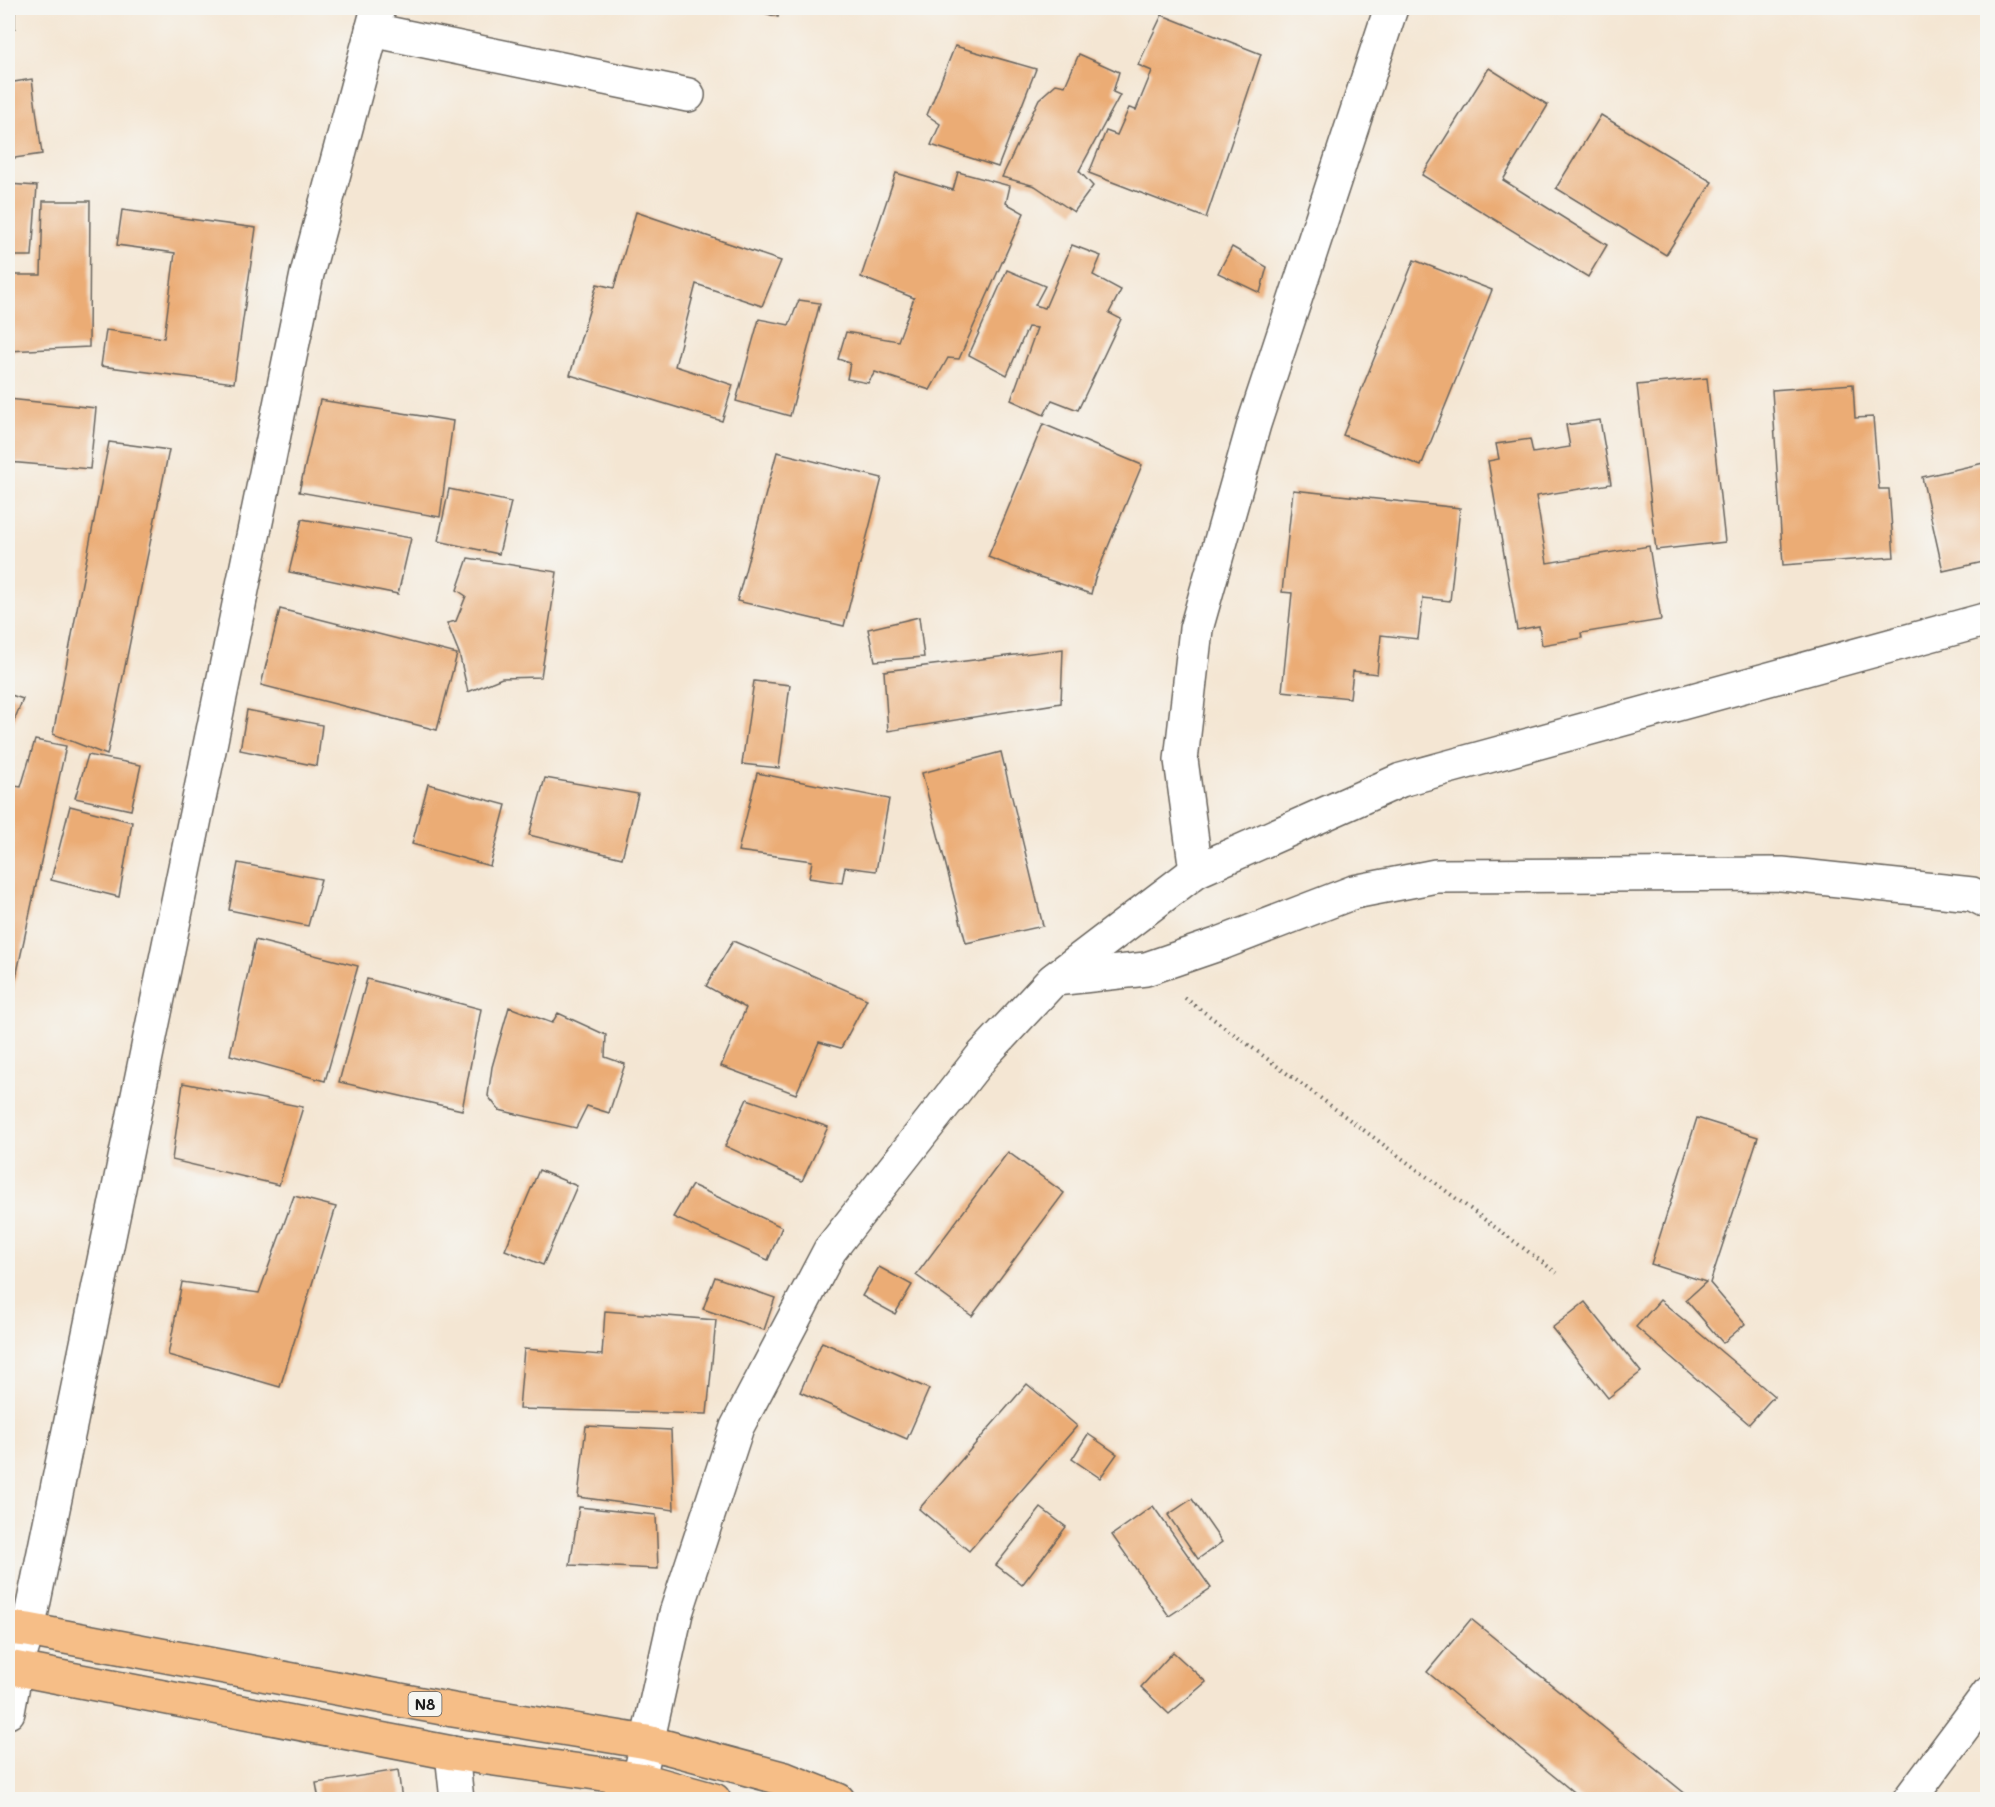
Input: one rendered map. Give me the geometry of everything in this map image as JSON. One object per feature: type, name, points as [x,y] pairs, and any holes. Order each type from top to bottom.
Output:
[{"type":"highway","name":"N8","points":[[18,1629],[453,1710],[647,1742],[785,1779],[838,1800]]},
{"type":"highway","points":[[12,1668],[452,1754],[639,1779],[714,1800]]},
{"type":"street","points":[[1197,872],[1181,760],[1196,629],[1254,424],[1391,8]]},
{"type":"street","points":[[8,1712],[18,1629],[307,274],[375,19],[688,94]]},
{"type":"street","points":[[639,1779],[676,1613],[737,1427],[830,1250],[983,1055],[1053,980],[1197,872],[1401,780],[1988,619]]},
{"type":"street","points":[[1053,980],[1146,969],[1219,944],[1354,892],[1436,876],[1782,874],[1972,894],[1988,902]]},
{"type":"street","points":[[1909,1800],[1988,1694]]},
{"type":"street","points":[[452,1754],[458,1800]]},
{"type":"path","points":[[1146,969],[1557,1273]]},
{"type":"building","points":[[8,8],[15,8],[15,28],[8,28]]},
{"type":"building","points":[[748,8],[780,8],[778,17]]},
{"type":"building","points":[[1162,15],[1261,54],[1206,218],[1089,173],[1106,131],[1117,135],[1129,108],[1136,110],[1152,71],[1138,65]]},
{"type":"building","points":[[955,46],[1036,69],[998,167],[931,145],[940,124],[927,115]]},
{"type":"building","points":[[1079,54],[1119,72],[1113,92],[1120,95],[1079,171],[1093,186],[1074,212],[1035,186],[1002,177],[1039,99],[1056,84],[1065,86]]},
{"type":"building","points":[[1489,68],[1548,105],[1503,180],[1607,245],[1588,277],[1422,175]]},
{"type":"building","points":[[32,79],[42,154],[8,159],[8,83]]},
{"type":"building","points":[[1601,115],[1712,182],[1666,255],[1556,188]]},
{"type":"building","points":[[958,172],[1010,186],[1006,203],[1024,213],[959,359],[948,358],[930,390],[875,372],[868,383],[847,379],[850,363],[838,359],[846,332],[898,341],[914,298],[861,277],[896,173],[953,190]]},
{"type":"building","points":[[8,184],[37,186],[32,256],[8,256]]},
{"type":"building","points":[[43,201],[90,201],[89,347],[8,351],[8,275],[41,275]]},
{"type":"building","points":[[122,210],[256,228],[234,383],[101,366],[106,330],[164,338],[175,253],[117,245]]},
{"type":"building","points":[[636,212],[781,261],[762,306],[696,284],[675,366],[733,385],[722,421],[570,375],[597,284],[614,288]]},
{"type":"building","points":[[1072,245],[1101,256],[1093,275],[1121,290],[1109,313],[1121,319],[1078,410],[1052,400],[1044,415],[1011,400],[1037,328],[1028,327],[1007,375],[969,355],[1007,270],[1045,286],[1035,305],[1045,308]]},
{"type":"building","points":[[1232,247],[1267,267],[1260,293],[1218,273]]},
{"type":"building","points":[[1414,260],[1492,290],[1421,466],[1343,435]]},
{"type":"building","points":[[799,300],[820,303],[790,416],[736,401],[759,319],[789,325]]},
{"type":"building","points":[[1707,378],[1725,542],[1656,550],[1637,385]]},
{"type":"building","points":[[1853,384],[1855,418],[1873,417],[1879,489],[1889,489],[1894,557],[1783,565],[1772,390]]},
{"type":"building","points":[[8,399],[96,408],[90,469],[8,462]]},
{"type":"building","points":[[320,400],[453,421],[440,517],[299,492]]},
{"type":"building","points":[[1600,420],[1611,484],[1536,496],[1547,563],[1649,546],[1661,620],[1581,633],[1582,638],[1542,645],[1539,626],[1517,630],[1488,461],[1499,459],[1496,444],[1530,439],[1533,453],[1570,447],[1566,425]]},
{"type":"building","points":[[1043,424],[1142,465],[1095,578],[1091,594],[988,557]]},
{"type":"building","points":[[109,442],[169,450],[107,755],[53,734]]},
{"type":"building","points":[[777,452],[882,478],[844,626],[737,601]]},
{"type":"building","points":[[1988,462],[1988,561],[1943,571],[1922,477]]},
{"type":"building","points":[[449,489],[511,502],[499,554],[438,541]]},
{"type":"building","points":[[1293,490],[1460,508],[1450,601],[1423,598],[1418,639],[1381,635],[1377,674],[1353,671],[1350,698],[1282,691],[1292,593],[1282,592]]},
{"type":"building","points":[[302,519],[411,538],[398,594],[289,572]]},
{"type":"building","points":[[468,558],[557,572],[541,677],[502,678],[468,692],[459,653],[447,623],[456,621],[466,596],[457,590]]},
{"type":"building","points":[[280,609],[457,654],[437,730],[261,685]]},
{"type":"building","points":[[919,617],[924,657],[875,661],[868,629]]},
{"type":"building","points":[[1063,649],[1061,703],[888,731],[884,671]]},
{"type":"building","points":[[754,681],[790,685],[779,768],[742,764]]},
{"type":"building","points":[[8,694],[23,699],[8,735]]},
{"type":"building","points":[[247,710],[322,725],[317,766],[240,750]]},
{"type":"building","points":[[35,740],[66,746],[8,1014],[8,785],[21,787]]},
{"type":"building","points":[[1001,752],[1043,926],[966,943],[922,773]]},
{"type":"building","points":[[88,755],[141,765],[131,810],[75,798]]},
{"type":"building","points":[[757,773],[889,799],[876,871],[845,867],[842,883],[809,878],[812,861],[738,851]]},
{"type":"building","points":[[545,778],[638,794],[622,858],[529,835]]},
{"type":"building","points":[[428,784],[506,805],[490,866],[412,844]]},
{"type":"building","points":[[70,806],[132,822],[119,897],[51,880]]},
{"type":"building","points":[[238,863],[321,879],[308,926],[229,910]]},
{"type":"building","points":[[255,940],[358,966],[325,1081],[230,1055]]},
{"type":"building","points":[[733,941],[867,999],[841,1048],[819,1042],[796,1094],[721,1066],[746,1008],[706,986]]},
{"type":"building","points":[[367,979],[481,1009],[462,1110],[339,1082]]},
{"type":"building","points":[[509,1007],[552,1023],[558,1013],[606,1035],[605,1057],[625,1064],[609,1113],[587,1106],[576,1128],[499,1110],[488,1096],[492,1067]]},
{"type":"building","points":[[183,1083],[303,1107],[279,1185],[172,1160]]},
{"type":"building","points":[[747,1099],[828,1127],[802,1181],[725,1146]]},
{"type":"building","points":[[1697,1118],[1758,1137],[1710,1283],[1745,1324],[1723,1343],[1686,1300],[1706,1282],[1651,1264]]},
{"type":"building","points":[[1008,1152],[1064,1193],[972,1316],[916,1275]]},
{"type":"building","points":[[539,1170],[577,1186],[543,1265],[505,1250]]},
{"type":"building","points":[[692,1185],[782,1227],[768,1260],[673,1217]]},
{"type":"building","points":[[294,1196],[336,1207],[280,1387],[168,1355],[182,1282],[259,1293]]},
{"type":"building","points":[[879,1267],[912,1285],[895,1314],[862,1296]]},
{"type":"building","points":[[715,1277],[775,1298],[764,1330],[703,1309]]},
{"type":"building","points":[[1660,1300],[1774,1396],[1749,1424],[1636,1327]]},
{"type":"building","points":[[1585,1302],[1641,1372],[1608,1398],[1552,1328]]},
{"type":"building","points":[[605,1311],[716,1320],[707,1414],[519,1409],[524,1349],[602,1355]]},
{"type":"building","points":[[822,1342],[929,1389],[907,1439],[800,1392]]},
{"type":"building","points":[[1027,1384],[1077,1426],[969,1551],[919,1509]]},
{"type":"building","points":[[586,1426],[671,1430],[674,1510],[578,1497]]},
{"type":"building","points":[[1088,1434],[1117,1454],[1100,1478],[1072,1459]]},
{"type":"building","points":[[1192,1499],[1222,1542],[1198,1559],[1168,1515]]},
{"type":"building","points":[[1153,1506],[1211,1588],[1169,1616],[1112,1535]]},
{"type":"building","points":[[579,1507],[656,1515],[658,1569],[570,1565]]},
{"type":"building","points":[[1041,1508],[1066,1527],[1022,1585],[996,1565]]},
{"type":"building","points":[[1471,1619],[1693,1800],[1583,1800],[1427,1672]]},
{"type":"building","points":[[1173,1652],[1206,1682],[1169,1714],[1141,1687]]},
{"type":"building","points":[[398,1770],[402,1800],[319,1800],[316,1783]]}]
